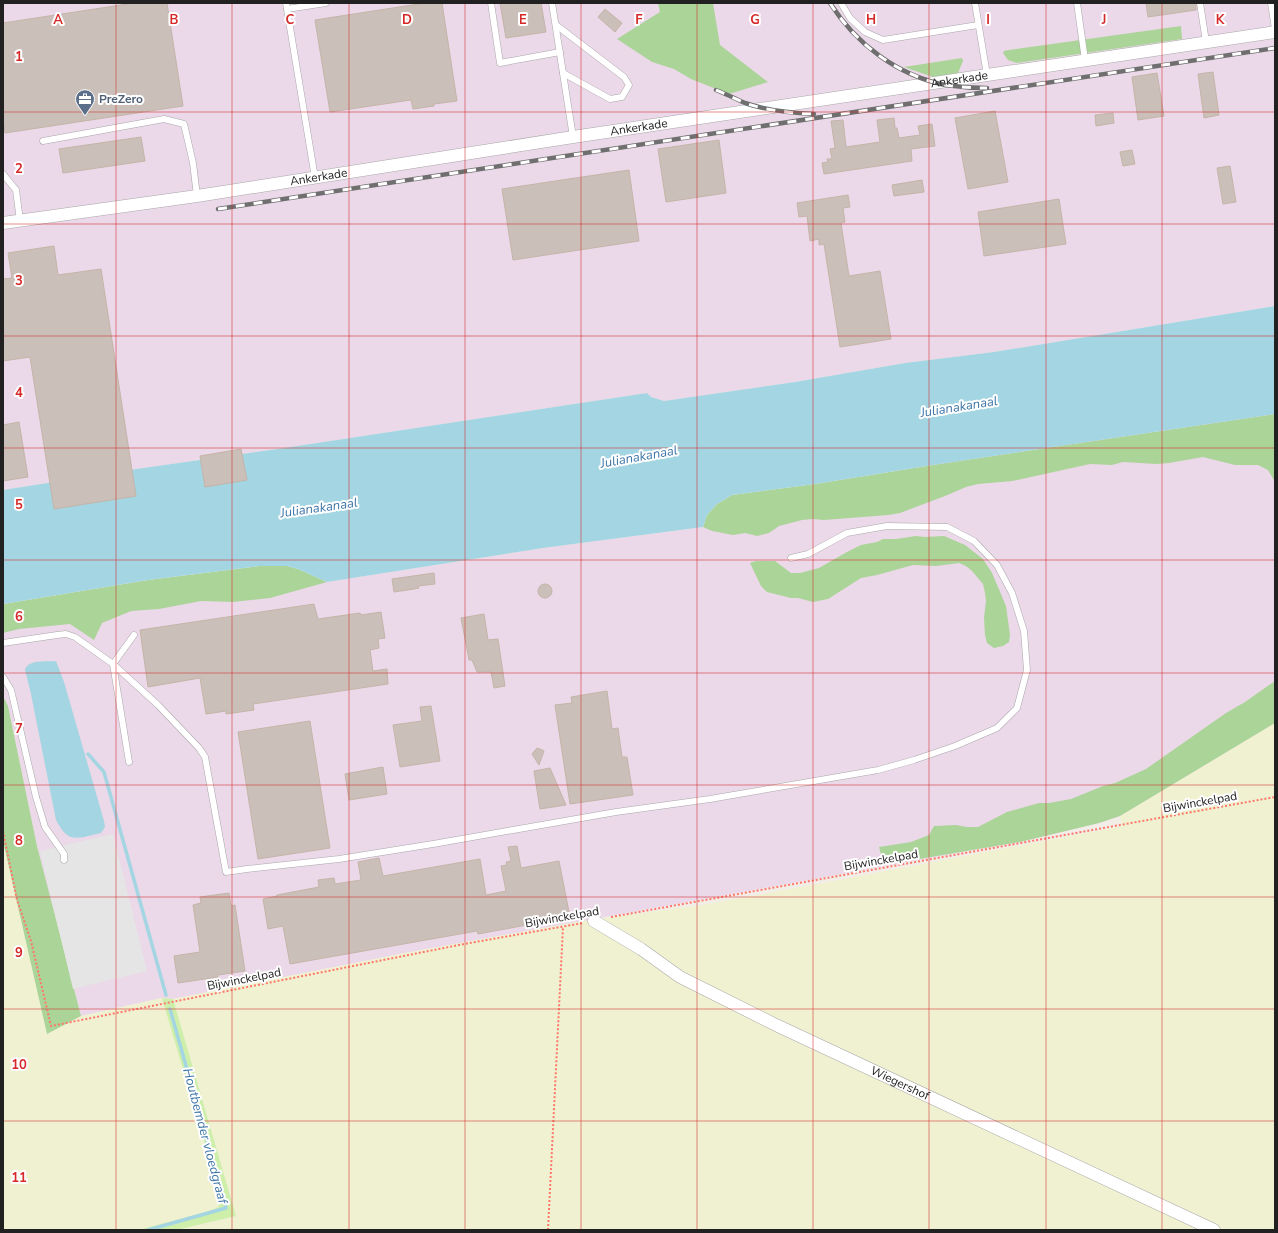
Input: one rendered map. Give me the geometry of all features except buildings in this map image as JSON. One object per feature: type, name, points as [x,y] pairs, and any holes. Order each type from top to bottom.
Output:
[{"type":"street","name":"Ankerkade","points":[[3,223],[197,196],[573,137],[1275,32]]},
{"type":"street","name":"Wiegershof","points":[[594,921],[641,949],[680,976],[776,1025],[1214,1230]]},
{"type":"lane","points":[[315,178],[287,6],[326,3]]},
{"type":"lane","points":[[491,3],[500,62],[560,52]]},
{"type":"lane","points":[[552,3],[573,137]]},
{"type":"lane","points":[[841,3],[850,18],[865,32],[883,40],[978,25]]},
{"type":"lane","points":[[975,3],[987,75]]},
{"type":"lane","points":[[1077,3],[1085,60]]},
{"type":"lane","points":[[1200,3],[1206,42]]},
{"type":"lane","points":[[1271,3],[1275,29]]},
{"type":"lane","points":[[556,24],[624,77],[629,86],[622,97],[610,99],[563,73]]},
{"type":"lane","points":[[43,141],[164,119],[184,124],[193,163],[197,196]]},
{"type":"lane","points":[[3,174],[16,190],[20,221]]},
{"type":"lane","points":[[3,643],[66,634],[75,637],[113,664],[158,705],[203,752],[226,872],[355,857],[616,812],[710,799],[878,770],[955,746],[997,728],[1017,708],[1027,670],[1024,631],[1012,593],[997,566],[974,541],[947,527],[887,526],[847,533],[808,554],[791,558]]},
{"type":"lane","points":[[129,762],[113,664],[134,635]]},
{"type":"lane","points":[[3,677],[11,690],[36,797],[45,827],[64,854],[64,860]]},
{"type":"path","name":"Bijwinckelpad","points":[[3,831],[17,900],[31,941],[51,1026],[464,944],[1275,797]]},
{"type":"path","points":[[548,1230],[563,926]]},
{"type":"shaded area","points":[[3,3],[1275,3],[1275,306],[994,352],[905,363],[795,382],[664,401],[651,397],[647,393],[3,490]]},
{"type":"shaded area","points":[[1275,414],[1275,723],[1120,816],[1099,823],[1020,842],[405,953],[173,999],[162,998],[81,1016],[37,846],[8,706],[3,696],[3,604],[327,582],[543,548],[703,527],[933,465]]},
{"type":"shaded area","points":[[113,834],[147,971],[73,989],[40,851]]},
{"type":"green space","points":[[658,3],[713,3],[720,45],[768,82],[729,94],[691,79],[674,69],[652,62],[617,39],[660,12]]},
{"type":"green space","points":[[1181,26],[1182,39],[1017,63],[1008,60],[1003,53],[1004,51],[1009,50]]},
{"type":"green space","points":[[962,58],[963,61],[958,73],[933,77],[904,67]]},
{"type":"green space","points":[[1275,414],[1275,482],[1268,470],[1258,465],[1235,465],[1203,457],[1157,464],[1123,462],[1112,465],[1090,464],[1012,481],[978,484],[966,487],[900,513],[888,515],[824,520],[802,520],[779,526],[769,533],[757,536],[745,533],[733,535],[712,531],[703,527],[707,515],[717,504],[732,495],[815,484]]},
{"type":"green space","points":[[916,536],[944,536],[965,545],[983,559],[992,573],[1006,606],[1010,635],[1009,642],[1003,646],[994,648],[987,643],[984,618],[986,601],[983,584],[972,571],[959,563],[936,566],[913,565],[861,578],[828,599],[813,602],[767,592],[761,586],[750,563],[756,561],[775,561],[791,573],[800,573],[819,568],[861,545],[877,542],[883,539]]},
{"type":"green space","points":[[259,566],[287,566],[298,569],[327,582],[270,598],[233,602],[201,601],[159,609],[131,611],[102,623],[94,640],[70,624],[19,629],[3,633],[3,604],[148,580]]},
{"type":"green space","points":[[1275,681],[1275,723],[1120,816],[1099,823],[1020,842],[884,865],[879,847],[911,842],[929,835],[934,826],[956,825],[978,827],[1007,812],[1039,803],[1049,803],[1071,799],[1103,786],[1115,783],[1146,769]]},
{"type":"green space","points":[[3,696],[8,706],[37,846],[81,1016],[47,1034],[3,841]]},
{"type":"green space","points":[[1275,723],[1275,1230],[176,1230],[236,1216],[173,999],[405,953],[577,922],[702,905],[1122,826],[1120,816]]},
{"type":"green space","points":[[3,841],[47,1034],[81,1016],[162,998],[223,1202],[217,1208],[139,1230],[3,1230]]},
{"type":"green space","points":[[162,998],[173,999],[236,1216],[176,1230],[139,1230],[209,1211],[217,1208],[222,1202]]},
{"type":"water","name":"Julianakanaal","points":[[1275,306],[1275,414],[815,484],[732,495],[717,504],[707,515],[703,527],[543,548],[327,582],[298,569],[287,566],[259,566],[148,580],[3,604],[3,490],[647,393],[651,397],[664,401],[795,382],[905,363],[994,352]]},
{"type":"water","points":[[43,661],[56,661],[64,682],[105,827],[101,833],[78,838],[73,838],[66,834],[56,820],[25,670],[30,664]]},
{"type":"waterway","name":"Houtbemder vloedgraaf","points":[[88,754],[104,772],[166,995]]},
{"type":"waterway","name":"Houtbemder vloedgraaf","points":[[148,1230],[226,1208],[170,1009]]},
{"type":"railway","points":[[830,3],[840,18],[865,44],[879,56],[910,74],[945,85],[987,88]]},
{"type":"railway","points":[[218,209],[1275,48]]},
{"type":"railway","points":[[716,90],[745,103],[762,108],[814,114]]},
{"type":"place","name":"PreZero","points":[[85,116]]}]
